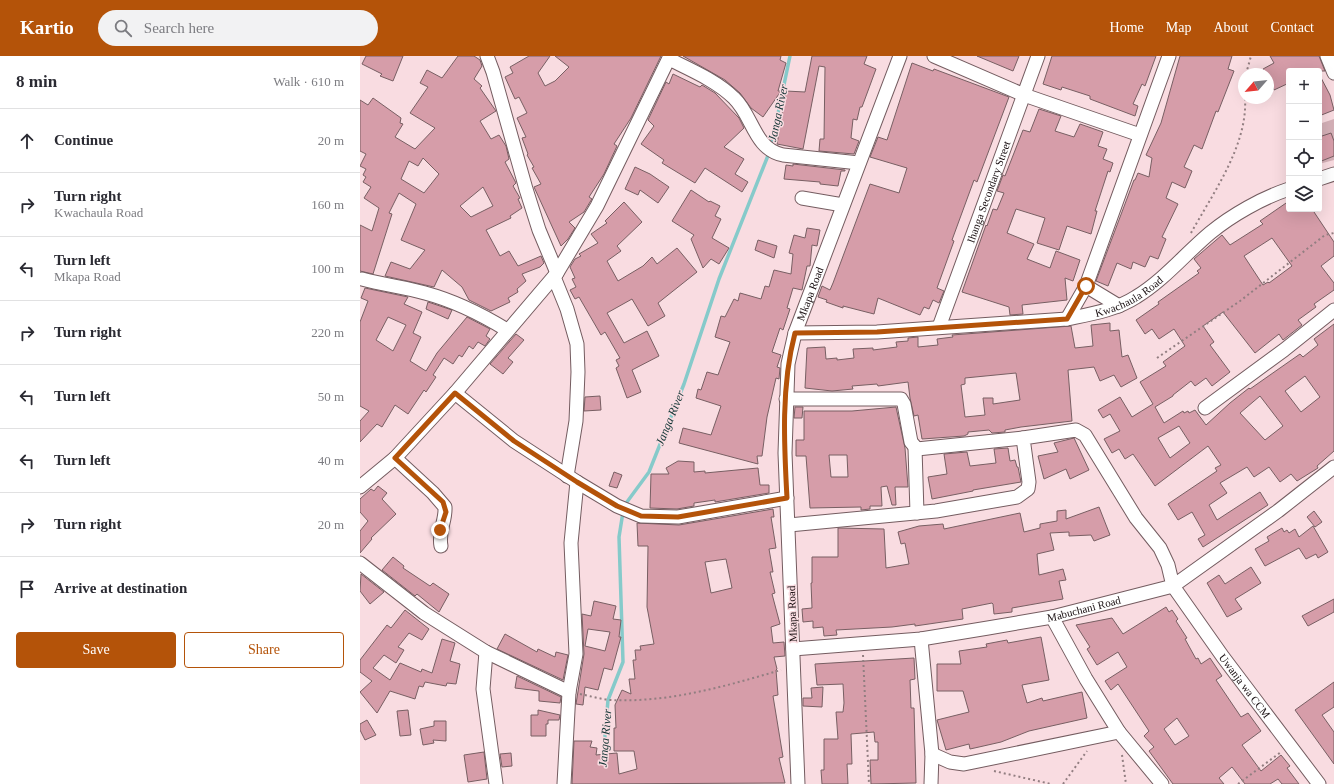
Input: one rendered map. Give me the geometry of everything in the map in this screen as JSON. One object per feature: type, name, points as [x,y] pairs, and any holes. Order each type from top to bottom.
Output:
[{"type":"street","points":[[487,56],[539,230],[556,275],[577,344],[578,372],[572,479],[571,549],[576,654],[569,692],[564,784]]},
{"type":"street","name":"Mkapa Road","points":[[798,784],[789,525],[785,454],[788,364],[795,333],[900,56]]},
{"type":"street","points":[[934,56],[1024,95],[1140,135]]},
{"type":"street","name":"Ihanga Secondary Street","points":[[939,327],[1038,56]]},
{"type":"street","points":[[1067,319],[1086,286],[1169,56]]},
{"type":"street","points":[[1327,56],[1334,73]]},
{"type":"street","points":[[360,487],[395,458],[455,393],[507,330],[556,275],[597,206],[669,57],[708,80],[736,99],[769,149],[783,155],[859,163]]},
{"type":"street","points":[[1322,178],[1334,174]]},
{"type":"street","name":"Kwachaula Road","points":[[795,333],[877,332],[1067,319],[1095,314],[1118,306],[1150,287],[1220,225],[1264,200],[1286,190]]},
{"type":"street","points":[[802,198],[843,205]]},
{"type":"street","points":[[362,279],[425,293],[460,305],[479,313],[507,330]]},
{"type":"street","points":[[1086,286],[1118,306]]},
{"type":"street","points":[[1205,408],[1284,350],[1334,310]]},
{"type":"street","points":[[455,393],[514,441],[617,506],[641,516],[678,517],[787,498]]},
{"type":"street","points":[[786,399],[901,399],[904,404],[911,442],[915,448],[917,513]]},
{"type":"street","points":[[915,448],[1023,438],[1076,430],[1085,435],[1136,518],[1160,548],[1168,564],[1173,586]]},
{"type":"street","points":[[789,525],[917,513],[1004,500],[1024,494],[1028,489],[1029,482],[1023,438]]},
{"type":"street","points":[[395,458],[443,502],[446,512],[440,530],[441,546]]},
{"type":"street","name":"Mabuchani Road","points":[[793,649],[921,639],[1052,617],[1173,586],[1278,511],[1334,467]]},
{"type":"street","points":[[360,563],[424,613],[486,652],[569,692]]},
{"type":"street","name":"Uwanja wa CCM","points":[[1173,586],[1223,658],[1319,784]]},
{"type":"street","points":[[1052,617],[1086,679],[1119,732],[1162,784]]},
{"type":"street","points":[[921,639],[932,754],[931,784]]},
{"type":"street","points":[[486,652],[483,689],[496,784]]},
{"type":"street","points":[[932,754],[950,762],[964,764],[1119,732]]},
{"type":"path","points":[[1248,68],[1251,56]]},
{"type":"path","points":[[1191,233],[1235,152],[1242,131],[1244,104]]},
{"type":"path","points":[[1156,358],[1240,301],[1324,236],[1334,233]]},
{"type":"path","points":[[863,644],[869,784]]},
{"type":"path","points":[[569,692],[608,700],[642,700],[714,690],[794,667]]},
{"type":"path","points":[[1063,784],[1099,736]]},
{"type":"path","points":[[1238,784],[1289,746]]},
{"type":"path","points":[[1122,754],[1126,784]]},
{"type":"path","points":[[993,771],[1051,784]]},
{"type":"shaded area","points":[[1334,119],[1334,160],[1322,163],[1322,140],[1322,123]]},
{"type":"building","points":[[366,56],[403,56],[393,81],[380,76],[382,74],[362,64]]},
{"type":"building","points":[[458,56],[474,56],[480,60],[482,66],[474,79],[482,86],[480,88],[496,111],[480,121],[491,139],[499,135],[506,146],[509,159],[505,162],[516,183],[513,186],[520,198],[518,199],[522,208],[510,216],[511,218],[486,230],[500,256],[509,251],[518,266],[541,256],[544,263],[540,267],[522,274],[526,281],[517,289],[518,292],[508,298],[510,302],[491,311],[469,300],[462,287],[442,270],[434,287],[385,276],[391,262],[410,269],[425,250],[401,240],[416,204],[399,193],[389,213],[392,214],[373,274],[360,271],[360,225],[372,231],[379,208],[364,198],[371,187],[363,182],[366,177],[363,175],[366,169],[360,166],[366,154],[360,151],[360,100],[368,105],[373,98],[401,118],[400,123],[403,124],[395,137],[415,149],[435,128],[410,113],[428,87],[420,83],[427,70],[442,78]],"holes":[[[423,158],[439,174],[424,193],[401,179],[409,161],[418,166]],[[483,187],[493,206],[471,217],[460,206]]]},
{"type":"building","points":[[529,56],[550,56],[538,73],[545,86],[555,81],[569,67],[555,56],[661,56],[631,118],[614,144],[617,146],[604,174],[589,197],[592,199],[584,212],[569,222],[575,228],[568,239],[561,246],[534,187],[541,184],[527,155],[528,154],[522,138],[526,137],[517,118],[527,113],[519,97],[515,99],[505,77],[513,73],[510,67]]},
{"type":"building","points":[[683,56],[781,56],[780,60],[786,63],[778,91],[781,91],[763,117],[751,108],[740,93],[725,80]]},
{"type":"building","points":[[812,56],[867,56],[864,64],[876,69],[862,107],[860,107],[857,120],[853,119],[851,138],[859,141],[854,154],[819,151],[820,139],[824,139],[825,67],[819,66],[803,149],[777,144],[786,91],[805,92]]},
{"type":"building","points":[[977,56],[1019,56],[1013,71]]},
{"type":"building","points":[[1052,56],[1156,56],[1145,86],[1142,84],[1133,104],[1138,106],[1135,116],[1090,99],[1090,96],[1062,87],[1061,90],[1043,84]]},
{"type":"building","points":[[1180,56],[1232,56],[1228,69],[1234,71],[1218,112],[1216,111],[1202,149],[1194,145],[1184,167],[1192,171],[1185,188],[1172,182],[1166,198],[1178,204],[1162,237],[1166,239],[1158,259],[1150,256],[1145,267],[1133,262],[1131,269],[1117,263],[1108,286],[1096,281],[1134,180],[1138,173],[1149,177],[1152,158],[1146,155],[1161,123]]},
{"type":"building","points":[[1270,56],[1319,56],[1325,71],[1322,71],[1322,68],[1286,68],[1286,84],[1274,90],[1274,68],[1265,68],[1274,63]]},
{"type":"building","points":[[912,63],[933,71],[934,69],[1009,97],[977,182],[974,180],[952,240],[954,241],[937,288],[944,291],[939,303],[933,300],[929,309],[924,307],[920,315],[878,298],[874,314],[843,306],[843,308],[826,302],[827,300],[818,297],[822,286],[830,290],[870,184],[899,193],[907,168],[870,157],[878,137],[887,140]]},
{"type":"building","points":[[673,74],[700,87],[702,85],[715,93],[739,118],[744,128],[724,147],[744,159],[735,174],[748,182],[742,192],[705,168],[695,183],[662,163],[664,160],[641,144],[654,126],[648,120],[666,82],[669,84]]},
{"type":"building","points":[[1322,80],[1330,95],[1334,110],[1322,115]]},
{"type":"building","points":[[1039,109],[1061,116],[1055,131],[1074,137],[1080,124],[1103,132],[1098,146],[1107,149],[1103,159],[1113,163],[1110,172],[1108,171],[1095,211],[1097,211],[1091,234],[1067,226],[1059,250],[1037,243],[1045,218],[1016,209],[1007,233],[1034,244],[1027,259],[1050,268],[1056,251],[1080,260],[1073,281],[1065,278],[1067,300],[1022,305],[1023,314],[1010,315],[1009,307],[962,292],[986,225],[987,226],[993,209],[997,210],[1004,193],[997,191],[1003,175],[1005,176],[1023,130],[1030,132]]},
{"type":"building","points":[[1331,133],[1334,141],[1334,156],[1322,161],[1322,140],[1322,136]]},
{"type":"building","points":[[793,164],[845,171],[841,171],[838,186],[820,184],[820,182],[784,179],[786,165],[793,166]]},
{"type":"building","points":[[635,167],[650,174],[669,187],[658,203],[640,190],[638,195],[625,189]]},
{"type":"building","points":[[691,190],[709,202],[710,201],[720,206],[715,216],[721,219],[712,238],[729,248],[719,264],[711,259],[703,268],[691,239],[694,235],[672,221]]},
{"type":"building","points":[[624,202],[642,222],[617,246],[621,251],[607,261],[618,281],[643,266],[652,257],[657,264],[677,248],[697,272],[658,303],[665,316],[648,326],[632,299],[607,313],[624,343],[647,331],[659,356],[632,370],[641,392],[627,398],[616,368],[619,366],[616,360],[620,358],[605,332],[601,335],[579,297],[575,299],[570,290],[576,287],[572,279],[575,278],[570,267],[575,259],[581,256],[579,254],[598,243],[591,234],[607,223],[605,221]]},
{"type":"building","points":[[1286,203],[1286,212],[1314,212],[1334,242],[1334,256],[1321,266],[1334,283],[1334,290],[1314,304],[1316,307],[1298,320],[1302,325],[1283,340],[1279,334],[1255,353],[1223,312],[1203,326],[1214,342],[1210,345],[1230,372],[1212,386],[1206,378],[1195,386],[1191,381],[1173,396],[1155,407],[1164,423],[1183,411],[1184,413],[1188,411],[1189,413],[1195,410],[1206,425],[1249,388],[1250,389],[1300,354],[1303,357],[1318,345],[1314,339],[1334,324],[1334,451],[1317,466],[1318,468],[1297,481],[1291,474],[1280,482],[1269,467],[1254,477],[1247,467],[1220,483],[1227,493],[1209,505],[1217,520],[1260,492],[1268,505],[1203,547],[1198,539],[1205,535],[1192,512],[1178,520],[1168,504],[1217,471],[1215,468],[1221,465],[1208,446],[1155,486],[1133,454],[1125,459],[1119,449],[1112,453],[1104,439],[1120,431],[1110,414],[1103,418],[1098,410],[1120,397],[1132,417],[1153,404],[1140,382],[1166,366],[1163,362],[1185,346],[1174,329],[1159,339],[1152,329],[1145,334],[1136,320],[1159,304],[1158,302],[1199,273],[1197,271],[1201,268],[1194,259],[1222,235],[1230,245],[1263,224],[1260,221]],"holes":[[[1272,238],[1292,266],[1269,283],[1268,282],[1263,285],[1244,256]],[[1305,376],[1320,397],[1301,412],[1285,391]],[[1260,396],[1283,426],[1265,440],[1240,413]],[[1179,426],[1190,443],[1170,458],[1158,438]]]},
{"type":"building","points":[[807,228],[820,230],[817,246],[812,245],[810,266],[807,266],[802,290],[793,288],[787,308],[790,309],[783,330],[780,328],[772,352],[781,355],[777,367],[780,368],[779,379],[776,378],[767,417],[762,456],[757,456],[758,464],[679,443],[683,428],[711,435],[721,406],[696,398],[698,389],[701,390],[707,372],[718,375],[730,342],[715,337],[721,316],[725,317],[734,299],[738,301],[740,293],[761,299],[765,286],[769,287],[774,270],[791,274],[793,254],[789,253],[794,235],[805,238]]},
{"type":"building","points":[[758,240],[777,246],[774,258],[755,250]]},
{"type":"building","points":[[365,288],[408,297],[404,304],[422,312],[413,333],[421,337],[410,361],[426,371],[437,353],[467,317],[490,329],[486,336],[490,339],[485,346],[478,342],[473,349],[469,346],[462,357],[459,355],[453,364],[444,358],[433,375],[436,377],[426,392],[424,390],[408,414],[395,405],[382,427],[377,424],[360,442],[360,421],[369,411],[360,406],[360,322],[368,301],[361,298]],"holes":[[[388,317],[406,325],[393,351],[376,340]]]},
{"type":"building","points":[[428,302],[452,310],[448,319],[426,309]]},
{"type":"building","points":[[1110,323],[1110,331],[1119,330],[1122,357],[1128,355],[1137,378],[1121,387],[1114,375],[1100,381],[1094,367],[1068,370],[1072,421],[1021,427],[1005,430],[1005,432],[992,433],[989,430],[968,432],[968,434],[964,436],[922,439],[918,415],[914,416],[908,382],[878,386],[877,384],[852,386],[853,389],[832,391],[805,388],[807,348],[825,347],[826,359],[837,358],[837,360],[854,358],[853,349],[873,348],[873,350],[897,347],[896,342],[908,341],[908,338],[918,337],[918,347],[938,345],[937,339],[953,337],[952,335],[1071,326],[1075,348],[1093,346],[1091,325]],"holes":[[[1016,373],[1020,400],[993,404],[993,398],[983,398],[985,415],[965,417],[961,385],[965,384],[965,378]]]},
{"type":"building","points":[[516,334],[524,340],[508,358],[513,362],[503,374],[490,364]]},
{"type":"building","points":[[600,396],[601,410],[584,411],[585,397]]},
{"type":"building","points":[[795,407],[803,407],[802,418],[794,418]]},
{"type":"building","points":[[896,407],[905,448],[908,487],[895,487],[896,505],[892,505],[887,486],[881,487],[882,506],[870,506],[870,509],[861,510],[861,507],[810,508],[806,456],[796,456],[796,440],[804,440],[804,411],[852,411]],"holes":[[[829,455],[847,455],[848,477],[831,477]]]},
{"type":"building","points":[[1074,438],[1089,470],[1070,479],[1066,469],[1044,479],[1038,456],[1058,452],[1054,443]]},
{"type":"building","points":[[1008,448],[1010,461],[1015,460],[1021,482],[932,499],[928,477],[947,474],[944,454],[967,452],[970,466],[996,463],[994,449]]},
{"type":"building","points":[[678,461],[694,462],[694,472],[705,471],[705,473],[758,468],[760,485],[769,485],[769,493],[715,502],[715,500],[694,503],[694,506],[677,509],[650,508],[651,474],[669,474],[666,468]]},
{"type":"building","points":[[614,472],[622,475],[617,488],[609,486]]},
{"type":"building","points":[[378,486],[387,493],[382,499],[396,514],[371,538],[372,539],[360,553],[360,531],[368,521],[360,512],[360,499],[371,489],[374,491]]},
{"type":"building","points":[[1099,507],[1110,535],[1094,541],[1091,535],[1069,536],[1069,532],[1050,533],[1054,550],[1037,554],[1039,575],[1063,569],[1066,580],[1059,581],[1063,599],[1012,608],[1012,612],[994,614],[992,603],[962,609],[963,619],[915,626],[915,624],[892,627],[836,630],[837,635],[824,636],[823,627],[813,628],[813,621],[803,622],[802,609],[812,608],[812,557],[838,557],[838,528],[884,529],[886,568],[909,564],[905,543],[901,544],[898,532],[919,526],[943,524],[944,529],[1020,513],[1024,532],[1040,528],[1040,524],[1057,521],[1057,511],[1066,510],[1066,519]]},
{"type":"building","points":[[773,509],[774,517],[771,517],[776,548],[769,549],[773,572],[770,572],[775,593],[772,594],[780,624],[771,627],[773,643],[784,642],[785,656],[774,657],[777,669],[778,695],[773,696],[783,757],[779,758],[785,783],[572,784],[574,741],[592,741],[590,747],[597,748],[596,755],[617,753],[619,774],[637,769],[634,751],[614,751],[614,728],[616,728],[615,705],[622,690],[631,694],[629,679],[635,679],[633,660],[636,660],[635,650],[641,650],[640,646],[654,644],[647,607],[648,546],[638,546],[637,523],[679,525]],"holes":[[[726,559],[732,588],[711,593],[705,562]]]},
{"type":"building","points":[[1314,511],[1322,522],[1315,527],[1307,517]]},
{"type":"building","points":[[1313,526],[1328,552],[1318,558],[1316,554],[1306,559],[1299,548],[1265,566],[1255,549],[1269,541],[1267,537],[1282,528],[1284,532],[1287,530],[1289,533],[1295,529],[1299,537]]},
{"type":"building","points":[[393,557],[404,566],[403,568],[430,586],[433,583],[449,594],[439,612],[417,594],[415,596],[382,570]]},
{"type":"building","points":[[1251,567],[1261,583],[1235,599],[1242,609],[1227,617],[1207,583],[1219,575],[1225,584]]},
{"type":"building","points":[[361,574],[384,592],[370,604],[360,591]]},
{"type":"building","points":[[1334,599],[1334,612],[1308,626],[1302,616]]},
{"type":"building","points":[[594,601],[616,606],[613,619],[621,620],[619,637],[621,637],[612,670],[604,668],[598,690],[585,687],[583,705],[576,704],[584,654],[582,614],[591,616]],"holes":[[[588,629],[610,632],[605,651],[585,646]]]},
{"type":"building","points":[[1166,607],[1169,612],[1172,610],[1178,619],[1176,621],[1187,638],[1185,639],[1196,659],[1198,658],[1201,664],[1210,658],[1222,676],[1216,680],[1241,717],[1248,713],[1261,731],[1242,745],[1261,771],[1281,755],[1290,766],[1287,768],[1299,784],[1282,784],[1278,779],[1270,784],[1245,784],[1232,767],[1219,778],[1224,784],[1173,784],[1149,751],[1154,747],[1144,736],[1149,731],[1118,684],[1111,690],[1105,681],[1127,667],[1118,652],[1097,665],[1087,649],[1090,647],[1076,625],[1112,618],[1123,634]],"holes":[[[1177,718],[1189,736],[1175,745],[1164,729]]]},
{"type":"building","points":[[405,610],[429,629],[422,640],[409,633],[398,647],[404,650],[396,663],[384,655],[373,668],[390,680],[400,663],[421,672],[422,669],[432,673],[442,639],[455,643],[450,661],[460,664],[456,684],[447,683],[446,686],[425,682],[423,687],[419,686],[415,699],[390,691],[377,713],[360,692],[372,681],[360,672],[360,660],[387,625],[391,628]]},
{"type":"building","points":[[505,634],[537,652],[538,649],[555,657],[556,652],[568,655],[563,680],[497,649]]},
{"type":"building","points":[[1041,637],[1049,680],[1022,685],[1027,703],[1042,698],[1043,701],[1082,692],[1087,718],[1029,731],[1001,742],[979,747],[970,749],[969,744],[946,750],[937,720],[969,712],[963,691],[937,691],[937,664],[961,664],[959,651],[987,647],[986,644],[1007,640],[1008,643]]},
{"type":"building","points":[[914,658],[915,679],[910,680],[911,708],[914,708],[916,783],[871,784],[870,760],[878,760],[878,742],[875,742],[874,732],[851,734],[852,764],[847,764],[848,784],[822,784],[821,770],[824,770],[824,739],[838,739],[836,712],[843,712],[843,684],[817,685],[815,664]]},
{"type":"building","points":[[517,676],[561,697],[560,703],[539,701],[539,691],[515,688]]},
{"type":"building","points":[[1334,682],[1334,707],[1322,715],[1334,732],[1334,764],[1295,710]]},
{"type":"building","points":[[823,687],[822,707],[803,706],[803,698],[812,698],[811,688]]},
{"type":"building","points":[[408,710],[411,735],[400,736],[397,711]]},
{"type":"building","points":[[538,710],[560,715],[559,720],[548,720],[548,724],[546,724],[546,736],[531,736],[531,715],[538,715]]},
{"type":"building","points":[[367,720],[376,735],[365,740],[360,730],[360,724]]},
{"type":"building","points":[[434,721],[446,721],[446,741],[433,740],[434,743],[423,745],[420,729],[434,726]]},
{"type":"building","points":[[484,752],[487,779],[468,782],[464,755]]},
{"type":"building","points":[[511,753],[512,766],[502,767],[500,754]]},
{"type":"waterway","name":"Janga River","points":[[771,147],[790,56]]},
{"type":"waterway","name":"Janga River","points":[[624,506],[649,472],[684,384],[719,279],[769,153]]},
{"type":"waterway","name":"Janga River","points":[[603,759],[608,700],[623,662],[619,537],[623,512]]},
{"type":"route","points":[[440,530],[446,512],[443,502],[395,458],[455,393],[488,422],[514,441],[567,476],[617,506],[641,516],[655,518],[678,517],[720,510],[787,498],[785,454],[786,399],[788,364],[795,333],[877,332],[1067,319],[1086,286]]}]
